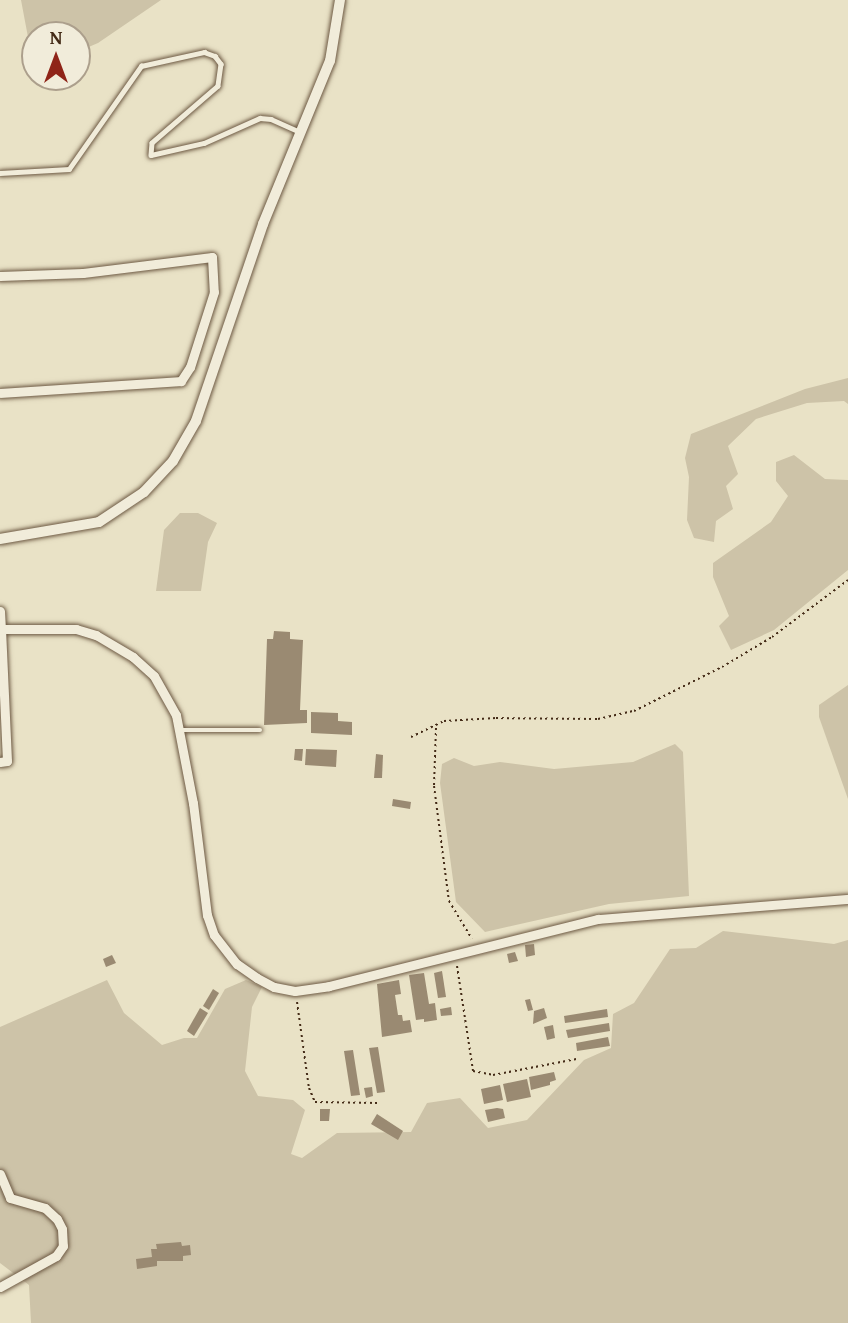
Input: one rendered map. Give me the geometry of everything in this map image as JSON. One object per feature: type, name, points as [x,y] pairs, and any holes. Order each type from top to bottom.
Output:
[{"type":"street","points":[[0,539],[99,522],[144,492],[173,461],[196,421],[263,224],[330,61],[340,0]]},
{"type":"street","points":[[0,276],[83,273],[212,257],[214,292],[190,367],[181,381],[0,393]]},
{"type":"street","points":[[0,611],[7,761],[0,762]]},
{"type":"street","points":[[1,629],[54,627],[96,635],[133,657],[154,676],[176,715],[180,730],[207,915],[214,935],[237,964],[274,987],[295,991],[329,986],[598,919],[848,898]]},
{"type":"street","points":[[0,1174],[10,1198],[46,1208],[57,1219],[62,1229],[63,1245],[56,1256],[0,1287]]},
{"type":"lane","points":[[0,173],[69,169],[141,66],[204,52],[215,55],[221,64],[218,86],[152,143],[151,155],[204,143],[260,118],[271,118],[300,132]]},
{"type":"lane","points":[[180,730],[260,730]]},
{"type":"path","points":[[411,737],[444,721],[496,718],[598,719],[634,711],[722,667],[772,637],[848,580]]},
{"type":"path","points":[[436,726],[434,786],[449,901],[478,948]]},
{"type":"path","points":[[455,954],[473,1071],[492,1074],[576,1059]]},
{"type":"path","points":[[295,991],[309,1088],[315,1102],[378,1103]]},
{"type":"shaded area","points":[[21,0],[161,0],[91,46],[91,21],[25,21]]},
{"type":"shaded area","points":[[848,378],[848,404],[844,401],[807,403],[756,419],[728,446],[738,474],[726,486],[733,509],[716,521],[714,542],[694,538],[687,520],[689,477],[685,458],[691,434],[805,389]]},
{"type":"shaded area","points":[[794,455],[825,479],[848,480],[848,570],[774,630],[731,650],[719,626],[729,616],[713,577],[713,563],[771,522],[788,496],[776,481],[776,462]]},
{"type":"shaded area","points":[[180,513],[198,513],[217,523],[208,542],[201,591],[156,591],[164,530]]},
{"type":"shaded area","points":[[848,685],[848,799],[819,717],[819,705]]},
{"type":"shaded area","points":[[675,744],[683,752],[689,896],[609,904],[485,932],[456,902],[440,783],[442,764],[454,758],[474,766],[500,762],[554,769],[633,762]]},
{"type":"shaded area","points":[[723,931],[834,944],[848,940],[848,1323],[31,1323],[29,1285],[0,1263],[0,1027],[107,980],[124,1013],[162,1045],[184,1038],[197,1038],[225,989],[246,980],[262,987],[252,1007],[245,1071],[258,1096],[293,1100],[305,1110],[291,1154],[302,1158],[337,1133],[411,1132],[427,1103],[460,1098],[488,1128],[527,1120],[584,1060],[611,1048],[613,1014],[634,1003],[670,949],[696,948]]},
{"type":"building","points":[[274,631],[290,632],[290,639],[303,640],[300,710],[307,710],[307,723],[264,725],[267,639],[273,639]]},
{"type":"building","points":[[311,712],[338,713],[338,721],[352,722],[352,735],[311,733]]},
{"type":"building","points":[[295,749],[303,749],[302,761],[294,760]]},
{"type":"building","points":[[306,749],[337,750],[336,767],[305,765]]},
{"type":"building","points":[[376,754],[383,755],[382,778],[374,778]]},
{"type":"building","points":[[393,799],[411,802],[410,809],[392,806]]},
{"type":"building","points":[[534,944],[535,955],[526,957],[525,945]]},
{"type":"building","points":[[515,952],[518,961],[509,963],[507,954]]},
{"type":"building","points":[[112,955],[116,963],[106,967],[103,959]]},
{"type":"building","points":[[442,971],[446,997],[438,998],[434,973]]},
{"type":"building","points":[[424,973],[429,1004],[435,1003],[437,1020],[424,1022],[424,1019],[416,1020],[409,975]]},
{"type":"building","points":[[399,980],[401,994],[395,995],[398,1015],[402,1015],[403,1021],[410,1020],[412,1032],[382,1037],[377,984]]},
{"type":"building","points":[[213,989],[219,993],[209,1010],[203,1006]]},
{"type":"building","points":[[530,999],[533,1010],[528,1011],[525,1000]]},
{"type":"building","points":[[451,1007],[452,1015],[441,1016],[440,1009]]},
{"type":"building","points":[[200,1008],[208,1013],[194,1036],[187,1031]]},
{"type":"building","points":[[544,1008],[547,1018],[533,1024],[534,1011]]},
{"type":"building","points":[[607,1009],[608,1017],[565,1023],[564,1016]]},
{"type":"building","points":[[609,1023],[610,1031],[568,1038],[566,1030]]},
{"type":"building","points":[[553,1025],[555,1038],[547,1040],[544,1027]]},
{"type":"building","points":[[608,1037],[610,1046],[577,1051],[576,1043]]},
{"type":"building","points":[[378,1047],[385,1092],[377,1093],[369,1048]]},
{"type":"building","points":[[353,1050],[360,1095],[351,1096],[344,1051]]},
{"type":"building","points":[[554,1072],[556,1080],[550,1082],[550,1085],[531,1090],[529,1077]]},
{"type":"building","points":[[527,1079],[531,1097],[507,1102],[503,1084]]},
{"type":"building","points":[[500,1085],[503,1100],[484,1104],[481,1089]]},
{"type":"building","points":[[372,1087],[373,1096],[366,1098],[364,1088]]},
{"type":"building","points":[[320,1109],[330,1109],[329,1121],[320,1121]]},
{"type":"building","points":[[503,1109],[505,1118],[488,1122],[485,1110]]},
{"type":"building","points":[[377,1114],[403,1131],[398,1140],[371,1124]]},
{"type":"building","points":[[181,1242],[182,1246],[190,1245],[191,1255],[183,1256],[183,1261],[157,1261],[157,1266],[137,1269],[136,1259],[152,1257],[151,1249],[157,1249],[156,1244]]}]
